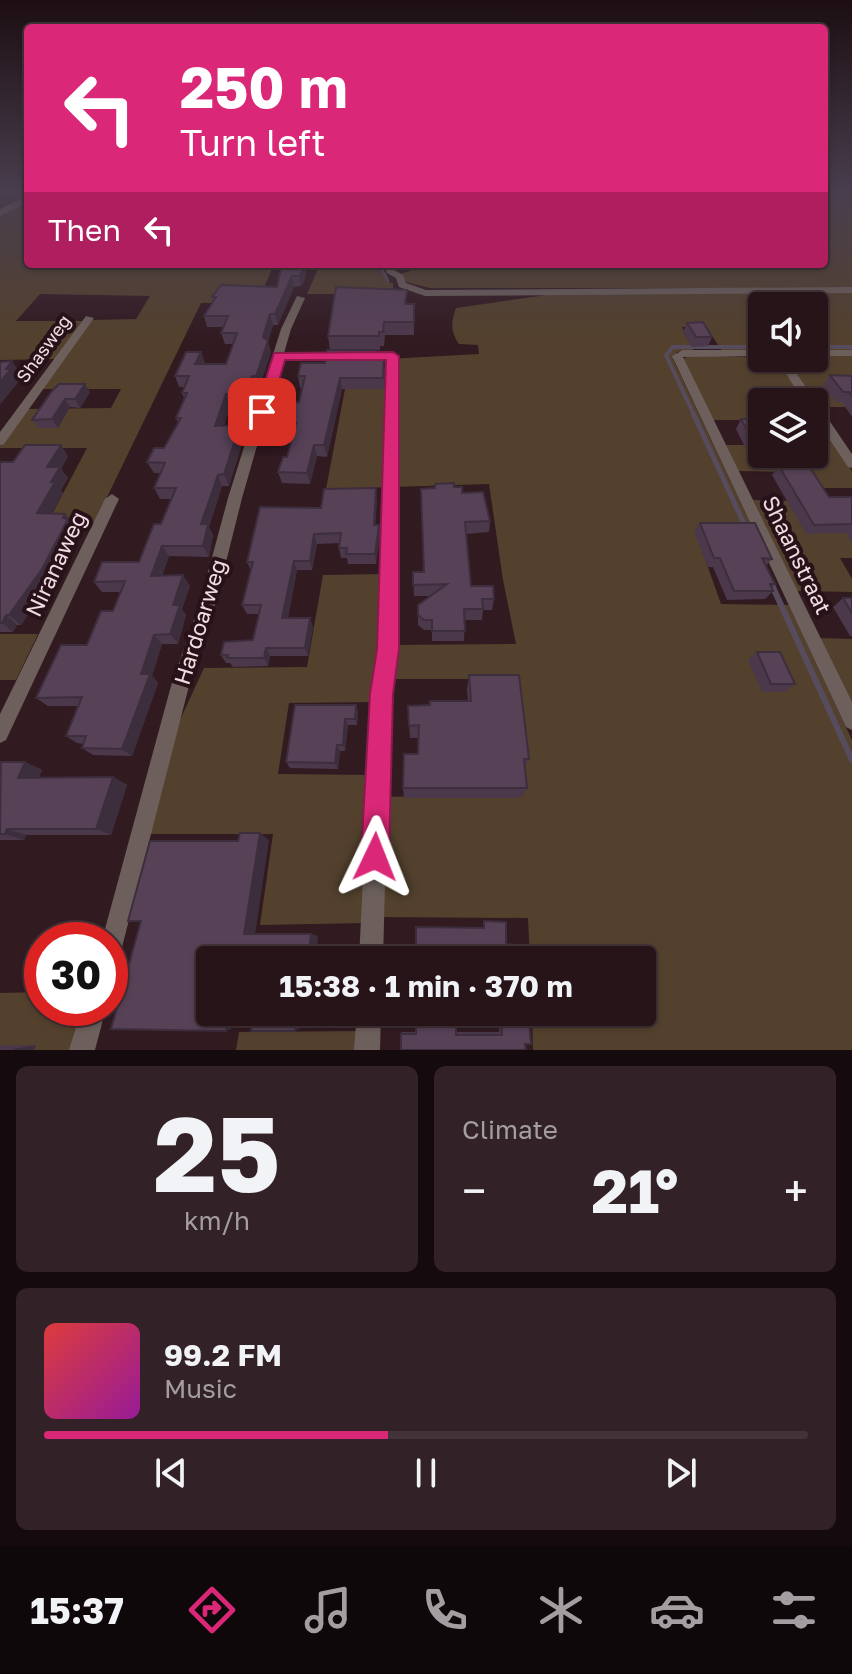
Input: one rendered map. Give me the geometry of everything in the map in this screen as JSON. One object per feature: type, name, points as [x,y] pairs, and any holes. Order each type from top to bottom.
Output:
[{"type":"street","points":[[389,268],[400,277],[402,285],[425,293],[852,290]]},
{"type":"street","name":"Hardoarweg","points":[[118,922],[180,686],[208,602],[235,498],[293,310],[300,298]]},
{"type":"street","name":"Shasweg","points":[[0,441],[89,318]]},
{"type":"street","name":"Shaanstraat","points":[[748,353],[683,353],[677,356],[852,721]]},
{"type":"street","points":[[828,353],[852,353]]},
{"type":"street","points":[[279,356],[393,356],[388,649],[381,694],[372,946]]},
{"type":"street","points":[[828,428],[852,464]]},
{"type":"street","name":"Niranaweg","points":[[0,734],[112,499]]},
{"type":"street","points":[[82,1050],[89,1026]]},
{"type":"street","points":[[367,1050],[368,1026]]},
{"type":"shaded area","points":[[0,241],[24,241],[24,268],[272,268],[263,290],[214,303],[201,303],[95,522],[48,522],[87,448],[0,448],[0,445],[27,409],[111,408],[121,389],[41,389],[92,320],[136,319],[150,296],[40,294],[16,321],[83,321],[55,359],[0,360]]},
{"type":"shaded area","points":[[828,241],[852,241],[852,288],[430,288],[406,282],[401,274],[417,268],[828,268]]},
{"type":"shaded area","points":[[315,268],[379,268],[387,282],[393,283],[393,294],[307,294],[317,271]]},
{"type":"shaded area","points":[[748,292],[748,350],[722,351],[706,326],[682,327],[693,350],[677,352],[673,359],[754,531],[695,531],[721,604],[789,605],[852,740],[852,1050],[533,1050],[532,1026],[656,1026],[656,946],[529,946],[528,918],[378,917],[383,797],[524,794],[519,679],[390,679],[394,645],[516,644],[489,484],[326,489],[345,389],[387,388],[388,359],[479,354],[478,345],[459,344],[454,335],[452,327],[456,308],[560,293]]},
{"type":"shaded area","points":[[828,292],[852,292],[852,350],[828,350]]},
{"type":"shaded area","points":[[690,355],[748,357],[748,372],[785,372],[796,388],[748,388],[748,420],[713,420],[682,360]]},
{"type":"shaded area","points":[[828,356],[852,356],[852,407],[828,407],[828,388],[806,388],[794,372],[828,372]]},
{"type":"shaded area","points":[[828,435],[852,471],[852,488],[802,488],[792,472],[738,471],[726,445],[748,445],[748,468],[828,468]]},
{"type":"shaded area","points":[[753,500],[809,501],[852,528],[852,558],[840,558],[852,579],[852,592],[797,591]]},
{"type":"shaded area","points":[[386,574],[376,702],[289,703],[278,774],[373,775],[365,923],[260,925],[273,834],[149,834],[174,733],[204,668],[307,667],[323,575]]},
{"type":"shaded area","points":[[0,634],[38,634],[16,680],[0,680]]},
{"type":"shaded area","points":[[819,638],[852,639],[852,707]]},
{"type":"shaded area","points":[[24,992],[24,1026],[81,1026],[74,1050],[0,1050],[0,993]]},
{"type":"shaded area","points":[[364,1031],[363,1050],[236,1050],[239,1032]]},
{"type":"building","points":[[281,268],[303,268],[299,276],[292,276],[275,314],[270,314],[263,337],[268,341],[256,376],[252,376],[245,394],[226,394],[215,426],[240,425],[224,474],[218,475],[201,524],[208,524],[203,546],[162,546],[151,576],[183,575],[173,605],[180,605],[170,634],[154,635],[141,674],[150,674],[122,749],[82,748],[86,736],[66,736],[82,697],[36,698],[61,645],[87,645],[101,611],[113,611],[125,581],[94,582],[102,562],[139,562],[154,524],[161,524],[176,488],[154,488],[165,463],[147,462],[154,448],[164,448],[181,418],[176,418],[187,393],[182,393],[189,376],[175,376],[186,352],[201,352],[195,364],[226,364],[237,333],[221,333],[228,316],[204,316],[216,297],[212,297],[221,285],[277,287]]},
{"type":"building","points":[[336,287],[407,290],[405,304],[414,304],[414,322],[384,322],[383,332],[379,332],[379,336],[328,336]]},
{"type":"building","points":[[703,322],[712,337],[696,337],[687,323]]},
{"type":"building","points":[[327,350],[377,350],[376,358],[384,358],[383,378],[340,378],[324,445],[314,445],[307,473],[278,472],[283,457],[287,457],[296,423],[285,423],[290,402],[299,402],[305,376],[298,376],[301,363],[325,363]]},
{"type":"building","points":[[12,361],[6,369],[11,369],[0,382],[0,362]]},
{"type":"building","points":[[830,375],[852,376],[852,396],[849,392],[843,392]]},
{"type":"building","points":[[59,384],[85,384],[75,399],[65,399],[52,419],[32,420],[52,391]]},
{"type":"building","points":[[741,419],[748,419],[748,432]]},
{"type":"building","points":[[25,445],[61,445],[47,467],[60,467],[51,482],[55,482],[37,513],[65,514],[63,518],[68,519],[42,569],[0,623],[0,462],[13,462]]},
{"type":"building","points":[[780,468],[810,468],[829,497],[852,497],[852,524],[814,525]]},
{"type":"building","points":[[454,483],[454,487],[462,487],[462,493],[483,492],[490,521],[465,522],[471,586],[493,586],[494,599],[482,599],[483,609],[464,609],[465,631],[432,631],[432,620],[424,620],[418,615],[418,605],[447,584],[413,585],[413,572],[424,572],[421,489],[435,488],[435,484]]},
{"type":"building","points":[[376,488],[374,525],[379,525],[375,554],[346,554],[347,548],[339,548],[341,533],[314,534],[310,561],[294,561],[282,618],[310,618],[305,648],[266,648],[264,658],[227,658],[228,655],[221,655],[224,642],[253,640],[261,605],[242,605],[253,562],[247,562],[260,507],[321,508],[324,489]]},
{"type":"building","points":[[700,523],[755,523],[772,559],[762,558],[775,584],[770,584],[773,591],[734,591],[720,558],[714,558]]},
{"type":"building","points":[[843,598],[852,598],[852,613]]},
{"type":"building","points":[[757,652],[780,652],[795,684],[771,684]]},
{"type":"building","points":[[469,675],[519,675],[529,759],[524,759],[527,788],[403,788],[404,754],[418,754],[419,725],[409,726],[408,706],[430,705],[430,701],[471,701]]},
{"type":"building","points":[[295,705],[356,705],[355,719],[345,719],[343,745],[337,745],[335,763],[286,762]]},
{"type":"building","points":[[1,762],[25,762],[18,778],[113,777],[96,829],[7,829],[5,834],[0,834]]},
{"type":"building","points":[[240,833],[260,833],[244,934],[311,934],[310,946],[196,946],[196,1026],[227,1026],[226,1031],[111,1029],[112,1026],[128,1026],[128,968],[141,921],[128,921],[150,841],[238,841]]},
{"type":"building","points":[[484,921],[506,922],[506,944],[516,946],[416,946],[416,927],[484,928]]},
{"type":"building","points":[[252,1026],[296,1026],[295,1031],[251,1031]]},
{"type":"building","points":[[416,1026],[456,1026],[456,1035],[502,1035],[501,1026],[529,1026],[531,1044],[525,1044],[526,1050],[401,1050],[401,1034],[416,1034]]},
{"type":"waterway","points":[[381,268],[388,281]]},
{"type":"waterway","points":[[694,415],[666,355],[673,347],[748,347]]},
{"type":"waterway","points":[[828,347],[852,347]]},
{"type":"waterway","points":[[693,413],[745,526]]},
{"type":"waterway","points":[[771,583],[852,760]]},
{"type":"route","points":[[262,412],[279,356],[393,356],[388,649],[381,694],[375,857]]}]
